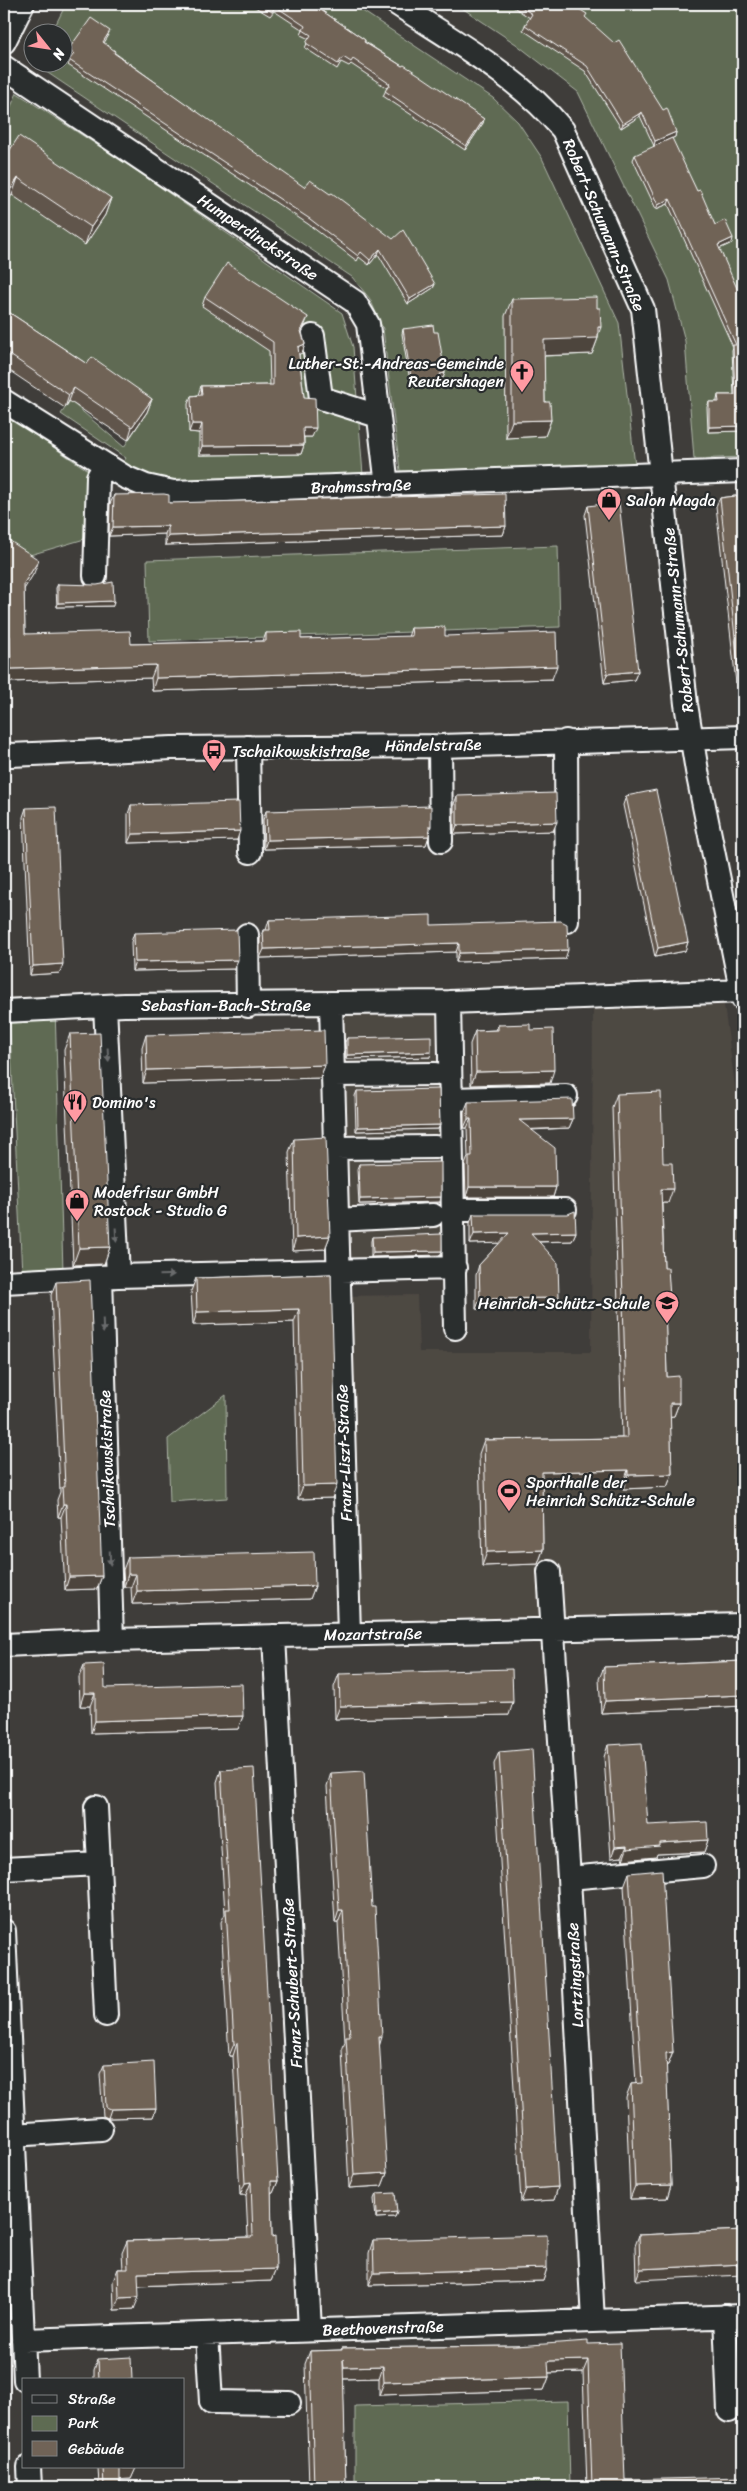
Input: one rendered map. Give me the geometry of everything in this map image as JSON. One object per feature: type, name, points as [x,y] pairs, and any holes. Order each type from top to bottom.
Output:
[{"type":"street","points":[[4,42],[23,4]]},
{"type":"street","name":"Robert-Schumann-Straße","points":[[397,4],[521,86],[546,109],[563,130],[643,309],[692,738],[743,993]]},
{"type":"street","name":"Humperdinckstraße","points":[[4,67],[355,302],[368,324],[387,486]]},
{"type":"street","points":[[313,336],[320,398],[378,416]]},
{"type":"street","name":"Brahmsstraße","points":[[4,401],[104,466],[146,486],[173,492],[387,486],[743,471]]},
{"type":"street","points":[[95,576],[98,477],[104,466]]},
{"type":"street","name":"Händelstraße","points":[[4,753],[10,755],[248,747],[440,746],[743,737]]},
{"type":"street","points":[[566,741],[567,921]]},
{"type":"street","points":[[440,746],[441,840]]},
{"type":"street","points":[[248,747],[250,852]]},
{"type":"street","points":[[246,935],[248,1006]]},
{"type":"street","name":"Sebastian-Bach-Straße","points":[[4,1011],[106,1006],[331,1005],[743,993]]},
{"type":"street","points":[[449,1002],[451,1100],[443,1212],[455,1268],[455,1328]]},
{"type":"street","name":"Franz-Liszt-Straße","points":[[331,1005],[337,1271],[349,1634]]},
{"type":"street","name":"Tschaikowskistraße","points":[[106,1006],[112,1640]]},
{"type":"street","points":[[333,1075],[435,1074]]},
{"type":"street","points":[[451,1100],[566,1096]]},
{"type":"street","points":[[334,1148],[435,1147]]},
{"type":"street","points":[[336,1220],[443,1212],[565,1210]]},
{"type":"street","points":[[4,1282],[109,1277],[455,1268]]},
{"type":"street","name":"Lortzingstraße","points":[[549,1572],[570,1878],[592,2321]]},
{"type":"street","name":"Mozartstraße","points":[[4,1645],[112,1640],[743,1625]]},
{"type":"street","name":"Franz-Schubert-Straße","points":[[274,1636],[310,2330]]},
{"type":"street","points":[[96,1807],[106,2015]]},
{"type":"street","points":[[4,1869],[99,1864]]},
{"type":"street","points":[[570,1878],[703,1866]]},
{"type":"street","points":[[4,1931],[25,2378]]},
{"type":"street","points":[[13,2135],[101,2129]]},
{"type":"street","points":[[729,2411],[734,2316]]},
{"type":"street","name":"Beethovenstraße","points":[[23,2340],[734,2316]]},
{"type":"street","points":[[207,2334],[211,2402],[289,2403]]},
{"type":"street","points":[[29,2468],[30,2487]]},
{"type":"shaded area","points":[[449,1002],[455,1268],[337,1271],[331,1005]]},
{"type":"shaded area","name":"Heinrich-Schütz-Schule","points":[[724,1005],[743,1145],[743,1625],[349,1634],[338,1296],[417,1295],[419,1352],[591,1352],[593,1008]]},
{"type":"green space","points":[[66,4],[352,4],[493,98],[518,122],[542,158],[619,323],[635,466],[400,471],[383,329],[370,299],[352,277],[46,72],[72,72],[72,22],[57,22]]},
{"type":"green space","points":[[456,4],[743,4],[743,457],[694,459],[685,341],[669,280],[578,92],[516,44]]},
{"type":"green space","points":[[17,93],[131,167],[342,313],[353,347],[363,475],[188,483],[119,469],[126,458],[61,414],[70,401],[124,447],[147,412],[4,325],[4,214],[8,207],[4,204],[4,122]]},
{"type":"green space","points":[[4,414],[95,475],[88,538],[23,557],[4,544]]},
{"type":"green space","points":[[558,546],[560,627],[149,641],[147,560]]},
{"type":"green space","points":[[55,1008],[63,1271],[22,1274],[9,1010]]},
{"type":"green space","points":[[226,1395],[227,1498],[170,1502],[168,1439]]},
{"type":"green space","points":[[568,2401],[570,2487],[355,2487],[355,2406]]},
{"type":"building","points":[[259,4],[312,4],[365,40],[364,42],[402,66],[404,65],[484,119],[466,146],[385,91],[390,84],[353,59],[351,62],[343,57],[338,64],[306,43],[311,35],[303,30],[305,26],[275,6],[272,12]]},
{"type":"building","points":[[517,4],[561,4],[568,9],[571,4],[587,14],[585,17],[614,43],[619,40],[663,110],[667,108],[676,132],[655,141],[642,112],[623,124],[587,66],[525,25],[532,14]]},
{"type":"building","points":[[91,18],[110,31],[103,42],[115,51],[114,53],[304,187],[310,180],[330,194],[332,193],[393,239],[403,230],[435,284],[410,299],[380,249],[370,260],[361,252],[358,256],[310,219],[72,62],[74,54],[72,53],[72,44]]},
{"type":"building","points":[[19,136],[111,198],[91,227],[18,178],[4,199],[4,159]]},
{"type":"building","points":[[672,138],[697,191],[700,190],[715,225],[725,220],[733,238],[718,245],[743,302],[743,426],[709,427],[709,402],[719,402],[718,395],[735,395],[733,345],[736,345],[670,199],[658,205],[635,155]]},
{"type":"building","points":[[227,263],[308,317],[301,331],[305,344],[298,347],[304,397],[315,398],[316,428],[303,428],[304,445],[202,446],[202,424],[192,424],[191,396],[202,395],[201,386],[273,385],[273,342],[205,297]]},
{"type":"building","points":[[597,297],[597,308],[600,308],[601,327],[598,327],[598,338],[544,340],[545,402],[550,402],[551,420],[512,421],[512,299]]},
{"type":"building","points":[[4,309],[87,364],[92,357],[152,399],[132,427],[74,388],[69,395],[4,351]]},
{"type":"building","points":[[433,325],[434,332],[438,332],[445,373],[440,374],[441,379],[412,383],[403,329]]},
{"type":"building","points":[[505,494],[506,526],[168,536],[168,526],[113,527],[114,495],[169,495],[169,503]]},
{"type":"building","points":[[743,495],[743,673],[739,674],[720,498]]},
{"type":"building","points":[[619,502],[638,671],[607,674],[588,506]]},
{"type":"building","points":[[4,537],[39,560],[24,583],[25,634],[130,631],[131,644],[266,641],[266,633],[301,632],[301,639],[412,636],[411,628],[445,627],[445,636],[556,632],[557,666],[156,678],[156,665],[11,669],[6,580],[4,579]]},
{"type":"building","points":[[113,582],[114,601],[58,603],[58,584],[97,585]]},
{"type":"building","points":[[656,790],[688,942],[658,948],[626,796]]},
{"type":"building","points":[[556,793],[557,822],[457,825],[457,796]]},
{"type":"building","points":[[239,802],[240,831],[132,834],[131,805]]},
{"type":"building","points":[[431,806],[429,836],[267,840],[266,811]]},
{"type":"building","points":[[56,807],[63,964],[33,966],[26,808]]},
{"type":"building","points":[[431,915],[431,925],[561,921],[567,924],[568,950],[459,953],[459,943],[264,949],[263,930],[270,930],[269,920]]},
{"type":"building","points":[[237,930],[238,960],[135,962],[134,933]]},
{"type":"building","points":[[530,1024],[530,1030],[553,1029],[554,1070],[476,1072],[475,1031],[498,1030],[498,1025]]},
{"type":"building","points":[[324,1030],[325,1065],[147,1070],[146,1035]]},
{"type":"building","points":[[100,1033],[110,1247],[79,1248],[70,1034]]},
{"type":"building","points":[[431,1036],[431,1052],[347,1055],[347,1038]]},
{"type":"building","points":[[439,1089],[440,1125],[358,1127],[357,1091]]},
{"type":"building","points":[[661,1092],[663,1163],[672,1163],[673,1189],[661,1189],[664,1268],[668,1268],[670,1298],[665,1298],[667,1377],[679,1376],[679,1403],[670,1403],[672,1474],[628,1475],[628,1470],[542,1472],[543,1550],[487,1552],[484,1440],[627,1438],[617,1094]]},
{"type":"building","points":[[572,1099],[573,1119],[519,1120],[555,1148],[556,1187],[469,1187],[469,1156],[472,1156],[471,1119],[468,1119],[468,1102]]},
{"type":"building","points":[[326,1137],[330,1236],[296,1238],[294,1139]]},
{"type":"building","points":[[441,1162],[441,1197],[360,1199],[359,1164]]},
{"type":"building","points":[[575,1211],[576,1232],[531,1233],[558,1263],[559,1298],[480,1299],[479,1265],[509,1233],[474,1234],[473,1214],[568,1214]]},
{"type":"building","points":[[442,1234],[442,1251],[373,1252],[372,1237]]},
{"type":"building","points":[[331,1274],[337,1485],[303,1486],[299,1309],[197,1312],[196,1278]]},
{"type":"building","points":[[90,1280],[102,1576],[69,1577],[66,1504],[63,1504],[62,1487],[65,1487],[56,1282]]},
{"type":"building","points":[[314,1552],[315,1586],[137,1591],[136,1574],[128,1574],[128,1557]]},
{"type":"building","points":[[743,1661],[743,1695],[605,1701],[604,1667]]},
{"type":"building","points":[[104,1664],[105,1688],[242,1684],[243,1716],[95,1721],[95,1693],[84,1693],[84,1665]]},
{"type":"building","points":[[512,1669],[513,1702],[340,1706],[339,1674]]},
{"type":"building","points":[[642,1743],[648,1825],[707,1822],[708,1840],[660,1843],[660,1846],[627,1849],[627,1846],[615,1847],[608,1745]]},
{"type":"building","points":[[532,1749],[558,2187],[526,2189],[499,1752]]},
{"type":"building","points":[[254,1768],[278,2181],[271,2181],[272,2237],[275,2236],[276,2269],[138,2273],[139,2297],[119,2298],[118,2269],[128,2269],[127,2241],[253,2237],[251,2182],[245,2183],[237,2043],[234,2044],[226,1909],[230,1909],[221,1770]]},
{"type":"building","points":[[364,1771],[372,1907],[375,1907],[382,2037],[379,2037],[387,2173],[354,2175],[346,2037],[350,2037],[343,1910],[339,1910],[331,1773]]},
{"type":"building","points":[[662,1870],[673,2052],[666,2053],[671,2185],[635,2186],[631,2084],[642,2083],[629,1873]]},
{"type":"building","points":[[154,2062],[156,2108],[111,2109],[106,2107],[104,2065]]},
{"type":"building","points":[[395,2193],[397,2212],[377,2214],[376,2194]]},
{"type":"building","points":[[743,2230],[743,2264],[640,2269],[639,2235]]},
{"type":"building","points":[[547,2235],[547,2268],[374,2273],[373,2240]]},
{"type":"building","points":[[588,2341],[588,2344],[620,2343],[625,2480],[743,2477],[743,2487],[592,2487],[588,2360],[548,2361],[549,2377],[384,2382],[383,2366],[344,2367],[343,2359],[346,2487],[314,2487],[310,2351],[342,2350],[342,2348],[516,2346]]},
{"type":"building","points":[[131,2357],[132,2378],[99,2378],[98,2359]]},
{"type":"building","points":[[103,2468],[120,2468],[120,2487],[104,2487]]},
{"type":"place","name":"Luther-St.-Andreas-Gemeinde Reutershagen","points":[[522,393]]},
{"type":"place","name":"Salon Magda","points":[[609,521]]},
{"type":"place","name":"Tschaikowskistraße","points":[[214,772]]},
{"type":"place","name":"Domino's","points":[[75,1123]]},
{"type":"place","name":"Modefrisur GmbH Rostock - Studio G","points":[[77,1222]]},
{"type":"place","name":"Heinrich-Schütz-Schule","points":[[667,1324]]},
{"type":"place","name":"Sporthalle der Heinrich Schütz-Schule","points":[[509,1512]]}]
